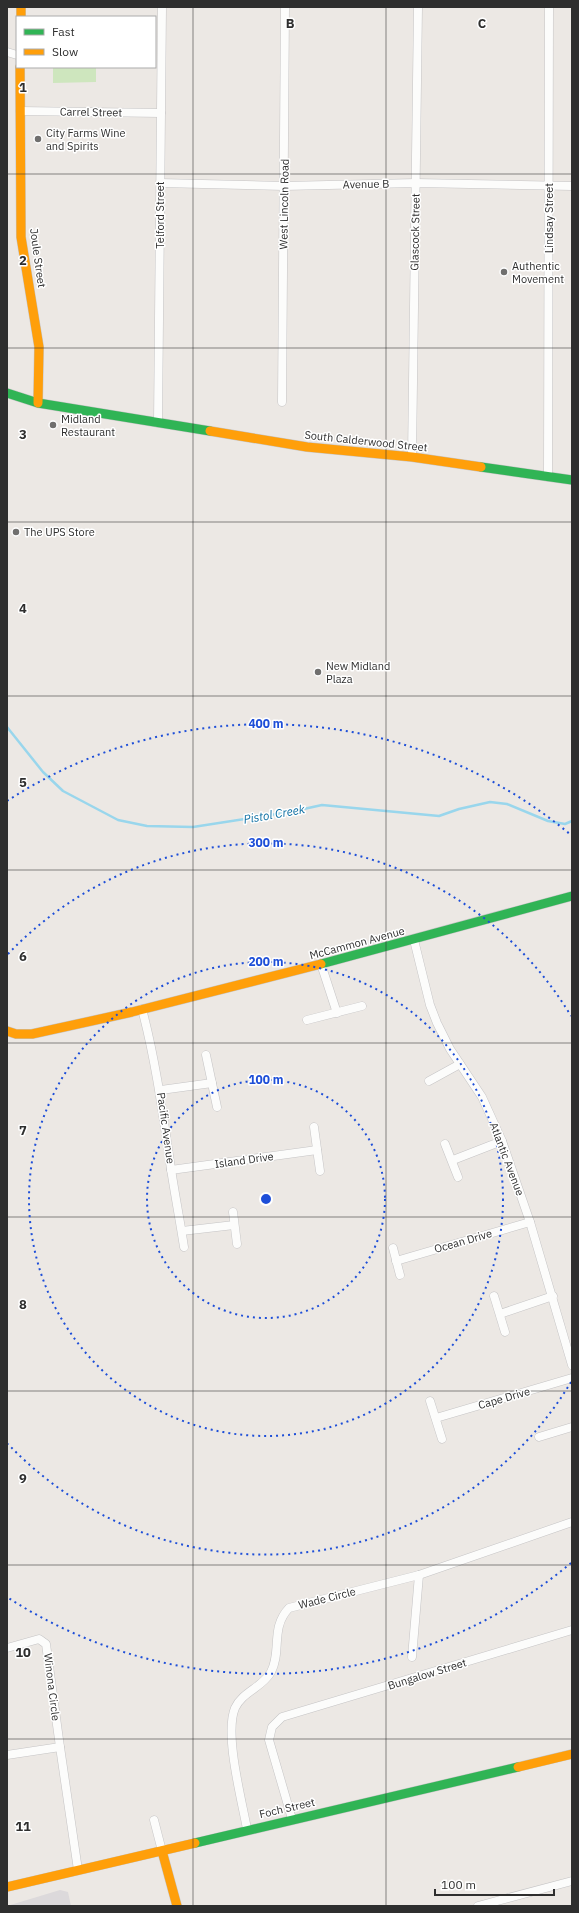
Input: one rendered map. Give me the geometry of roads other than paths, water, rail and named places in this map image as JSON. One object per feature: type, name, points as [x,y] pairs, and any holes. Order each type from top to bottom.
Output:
[{"type":"street","name":"Telford Street","points":[[158,423],[162,7]]},
{"type":"street","name":"West Lincoln Road","points":[[282,402],[285,7]]},
{"type":"street","name":"Glascock Street","points":[[412,457],[418,7]]},
{"type":"street","name":"Lindsay Street","points":[[548,477],[549,7]]},
{"type":"street","name":"Joule Street","points":[[20,68],[21,237],[39,347],[38,403]]},
{"type":"street","name":"Carrel Street","points":[[20,110],[161,113]]},
{"type":"street","name":"Avenue B","points":[[160,183],[284,186],[416,183],[572,186]]},
{"type":"street","name":"South Calderwood Street","points":[[7,393],[38,403],[307,447],[412,457],[572,480]]},
{"type":"street","name":"McCammon Avenue","points":[[7,1031],[16,1034],[32,1034],[142,1009],[414,940],[572,896]]},
{"type":"street","name":"Atlantic Avenue","points":[[414,940],[430,1004],[447,1042],[482,1097],[502,1141],[530,1222],[553,1296],[572,1365]]},
{"type":"street","points":[[321,964],[337,1013]]},
{"type":"street","points":[[307,1020],[362,1006]]},
{"type":"street","name":"Pacific Avenue","points":[[142,1009],[152,1046],[161,1090],[171,1170],[184,1248]]},
{"type":"street","points":[[206,1055],[217,1107]]},
{"type":"street","points":[[429,1081],[460,1064]]},
{"type":"street","points":[[161,1090],[212,1083]]},
{"type":"street","points":[[314,1127],[320,1171]]},
{"type":"street","points":[[453,1160],[502,1141]]},
{"type":"street","points":[[446,1144],[458,1177]]},
{"type":"street","name":"Island Drive","points":[[171,1170],[317,1150]]},
{"type":"street","points":[[233,1212],[237,1244]]},
{"type":"street","name":"Ocean Drive","points":[[396,1261],[530,1222]]},
{"type":"street","points":[[182,1231],[234,1225]]},
{"type":"street","points":[[393,1248],[400,1275]]},
{"type":"street","points":[[494,1296],[505,1332]]},
{"type":"street","points":[[500,1314],[553,1296]]},
{"type":"street","name":"Cape Drive","points":[[436,1418],[572,1378]]},
{"type":"street","points":[[430,1401],[442,1440]]},
{"type":"street","points":[[539,1437],[572,1427]]},
{"type":"street","name":"Wade Circle","points":[[247,1829],[234,1758],[231,1725],[235,1708],[242,1698],[271,1672],[275,1658],[278,1628],[283,1614],[289,1608],[419,1575],[572,1522]]},
{"type":"street","points":[[412,1657],[419,1575]]},
{"type":"street","name":"Bungalow Street","points":[[292,1819],[269,1740],[272,1727],[282,1717],[572,1630]]},
{"type":"street","name":"Winona Circle","points":[[7,1648],[39,1639],[46,1644],[78,1870]]},
{"type":"street","points":[[7,1755],[60,1747]]},
{"type":"street","name":"Foch Street","points":[[7,1887],[162,1851],[247,1829],[572,1754]]},
{"type":"street","points":[[154,1820],[177,1906]]},
{"type":"street","points":[[478,1906],[572,1881]]},
{"type":"waterway","name":"Pistol Creek","points":[[7,727],[43,772],[63,791],[118,820],[147,826],[193,827],[290,812],[322,805],[439,816],[459,809],[490,802],[507,804],[548,821],[565,824],[572,821]]},
{"type":"place","name":"City Farms Wine and Spirits","points":[[38,139]]},
{"type":"place","name":"Authentic Movement","points":[[504,272]]},
{"type":"place","name":"Midland Restaurant","points":[[53,425]]},
{"type":"place","name":"The UPS Store","points":[[16,532]]},
{"type":"place","name":"New Midland Plaza","points":[[318,672]]}]
